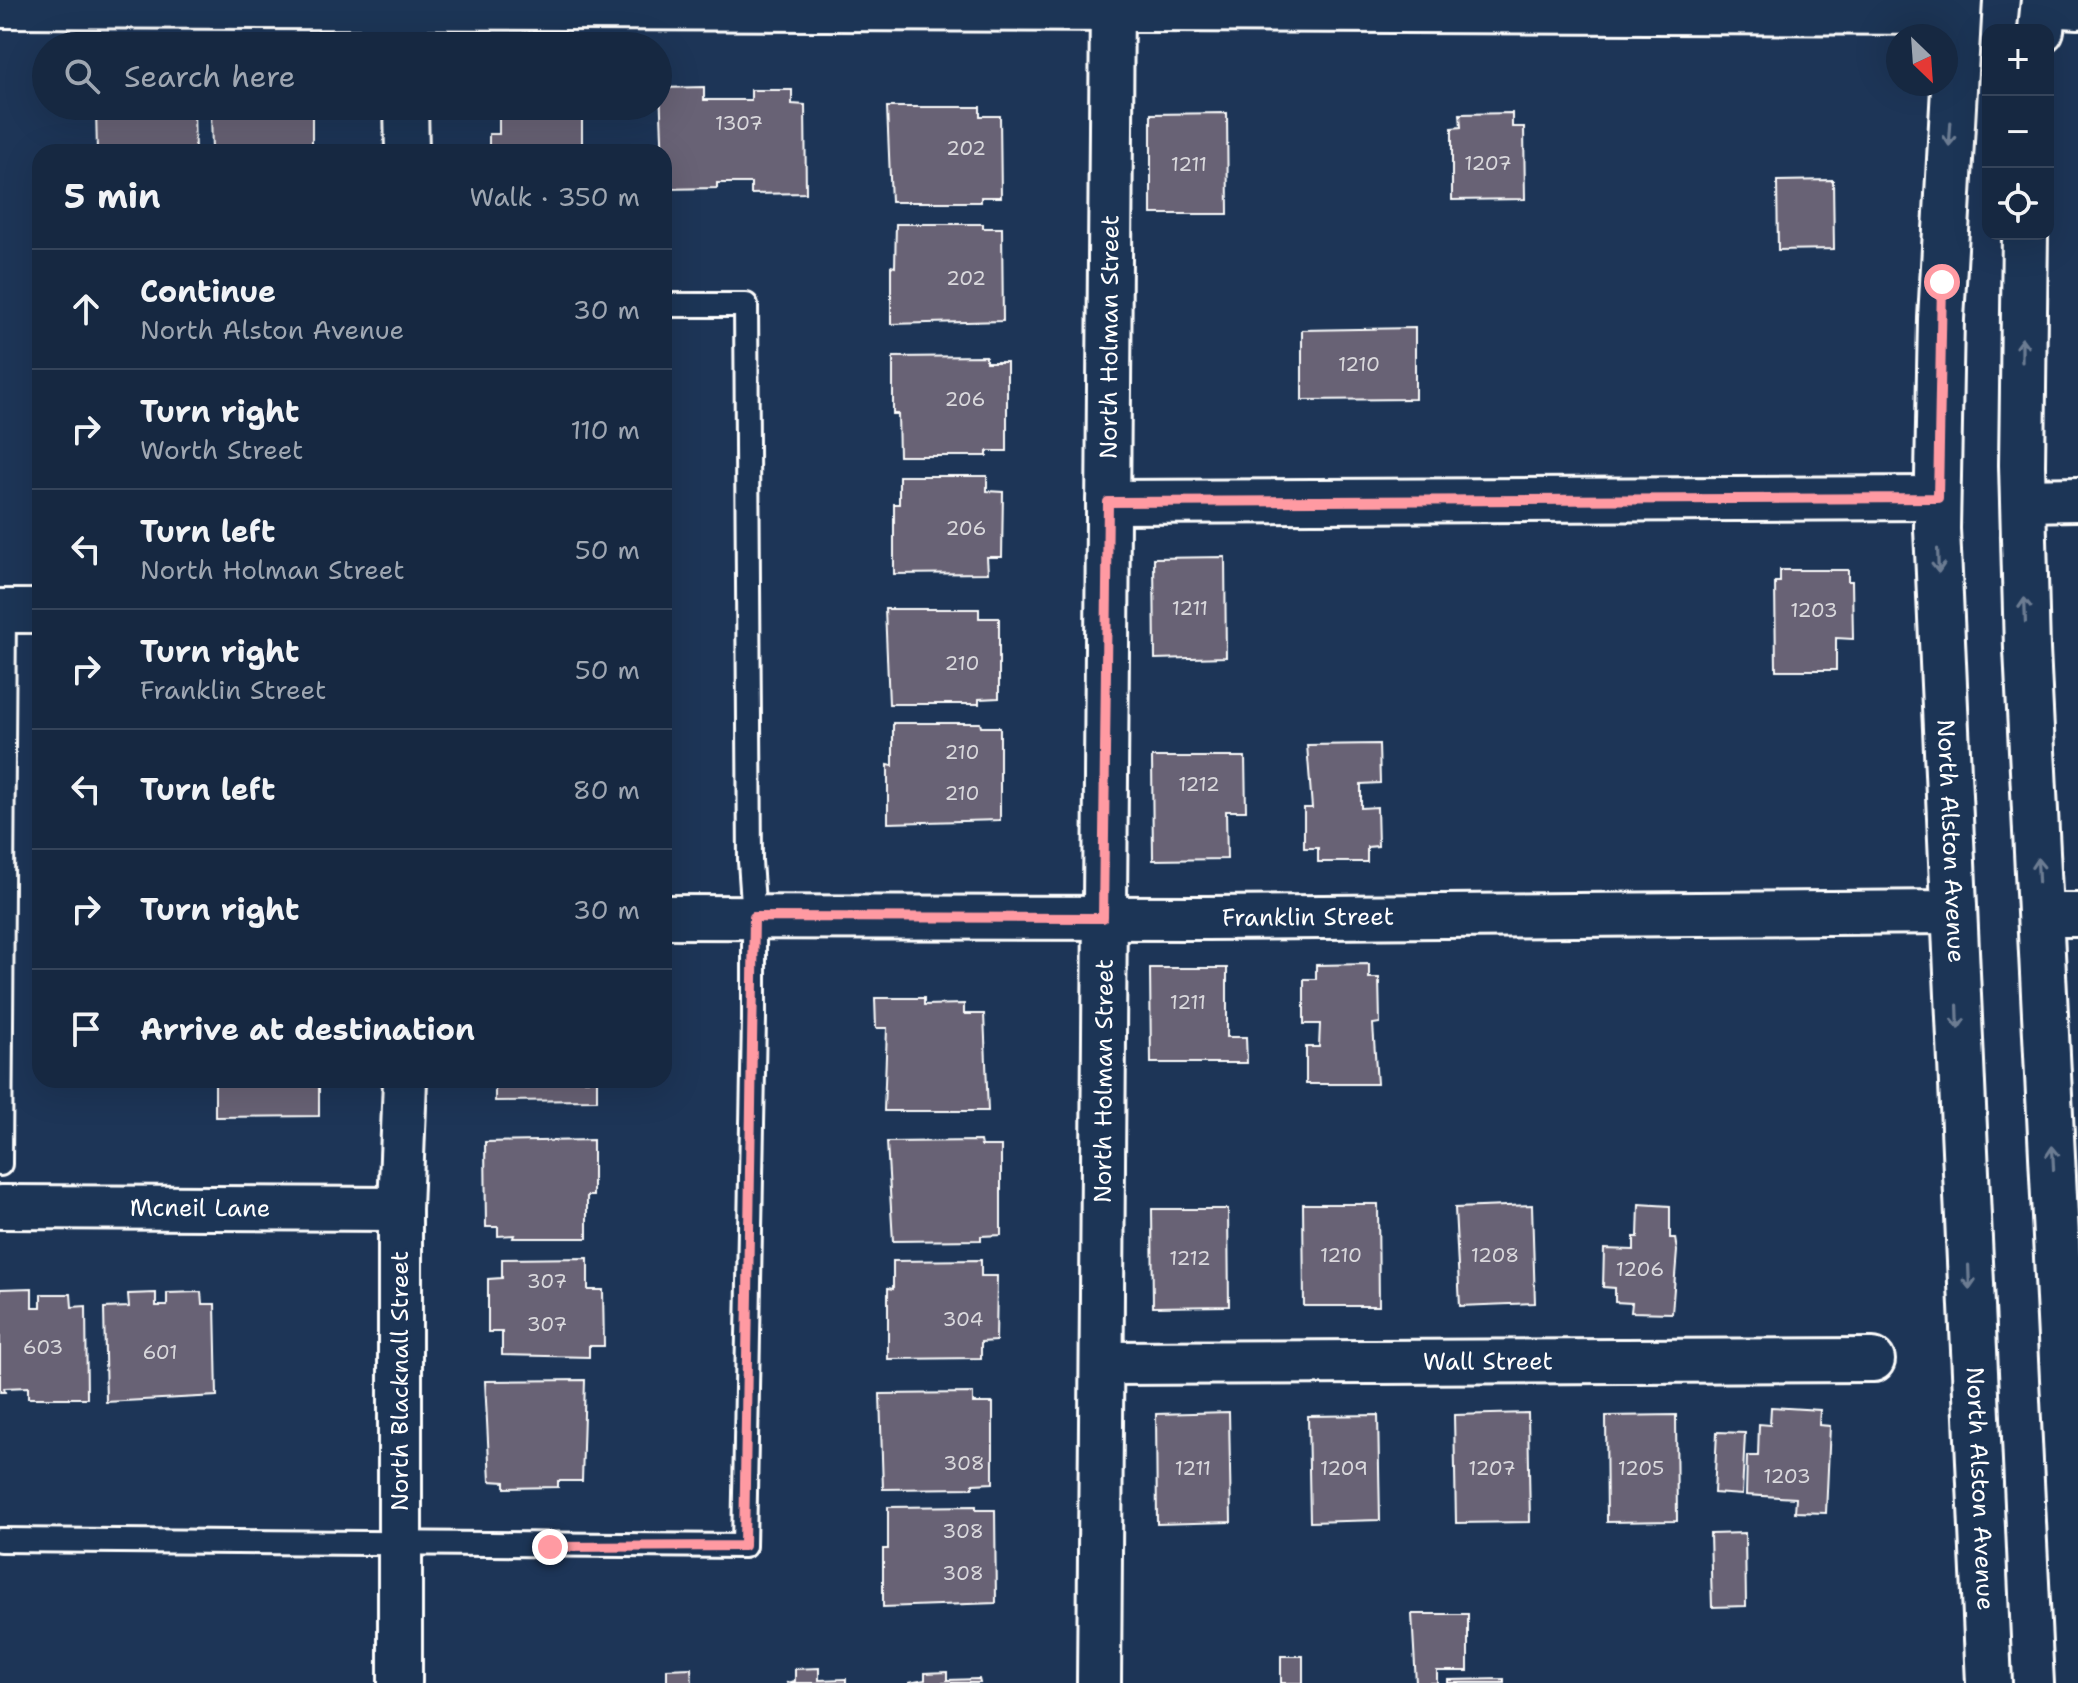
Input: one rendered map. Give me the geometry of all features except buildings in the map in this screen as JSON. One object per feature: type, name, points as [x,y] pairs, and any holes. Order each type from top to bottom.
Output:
[{"type":"main road","name":"North Alston Avenue","points":[[1958,7],[1942,294],[1938,498],[1953,912],[1989,1683]]},
{"type":"main road","points":[[2025,240],[2023,500],[2059,915],[2078,1683]]},
{"type":"street","points":[[0,6],[407,19],[1112,6],[1958,7]]},
{"type":"street","name":"North Holman Street","points":[[1099,1683],[1112,6]]},
{"type":"street","points":[[406,120],[407,144]]},
{"type":"street","points":[[1108,502],[1938,498]]},
{"type":"street","points":[[2023,500],[2078,499]]},
{"type":"street","name":"Franklin Street","points":[[672,917],[1103,918],[1953,912]]},
{"type":"street","name":"North Blacknall Street","points":[[400,1683],[400,1209],[405,1088]]},
{"type":"street","name":"Mcneil Lane","points":[[0,1207],[400,1209]]},
{"type":"street","name":"Wall Street","points":[[1102,1363],[1873,1360]]},
{"type":"lane","points":[[0,1540],[744,1546],[754,917],[750,861],[746,305],[672,305]]},
{"type":"lane","points":[[0,1164],[15,611]]},
{"type":"route","points":[[550,1547],[744,1546],[754,917],[1103,918],[1108,502],[1938,498],[1942,282]]}]
